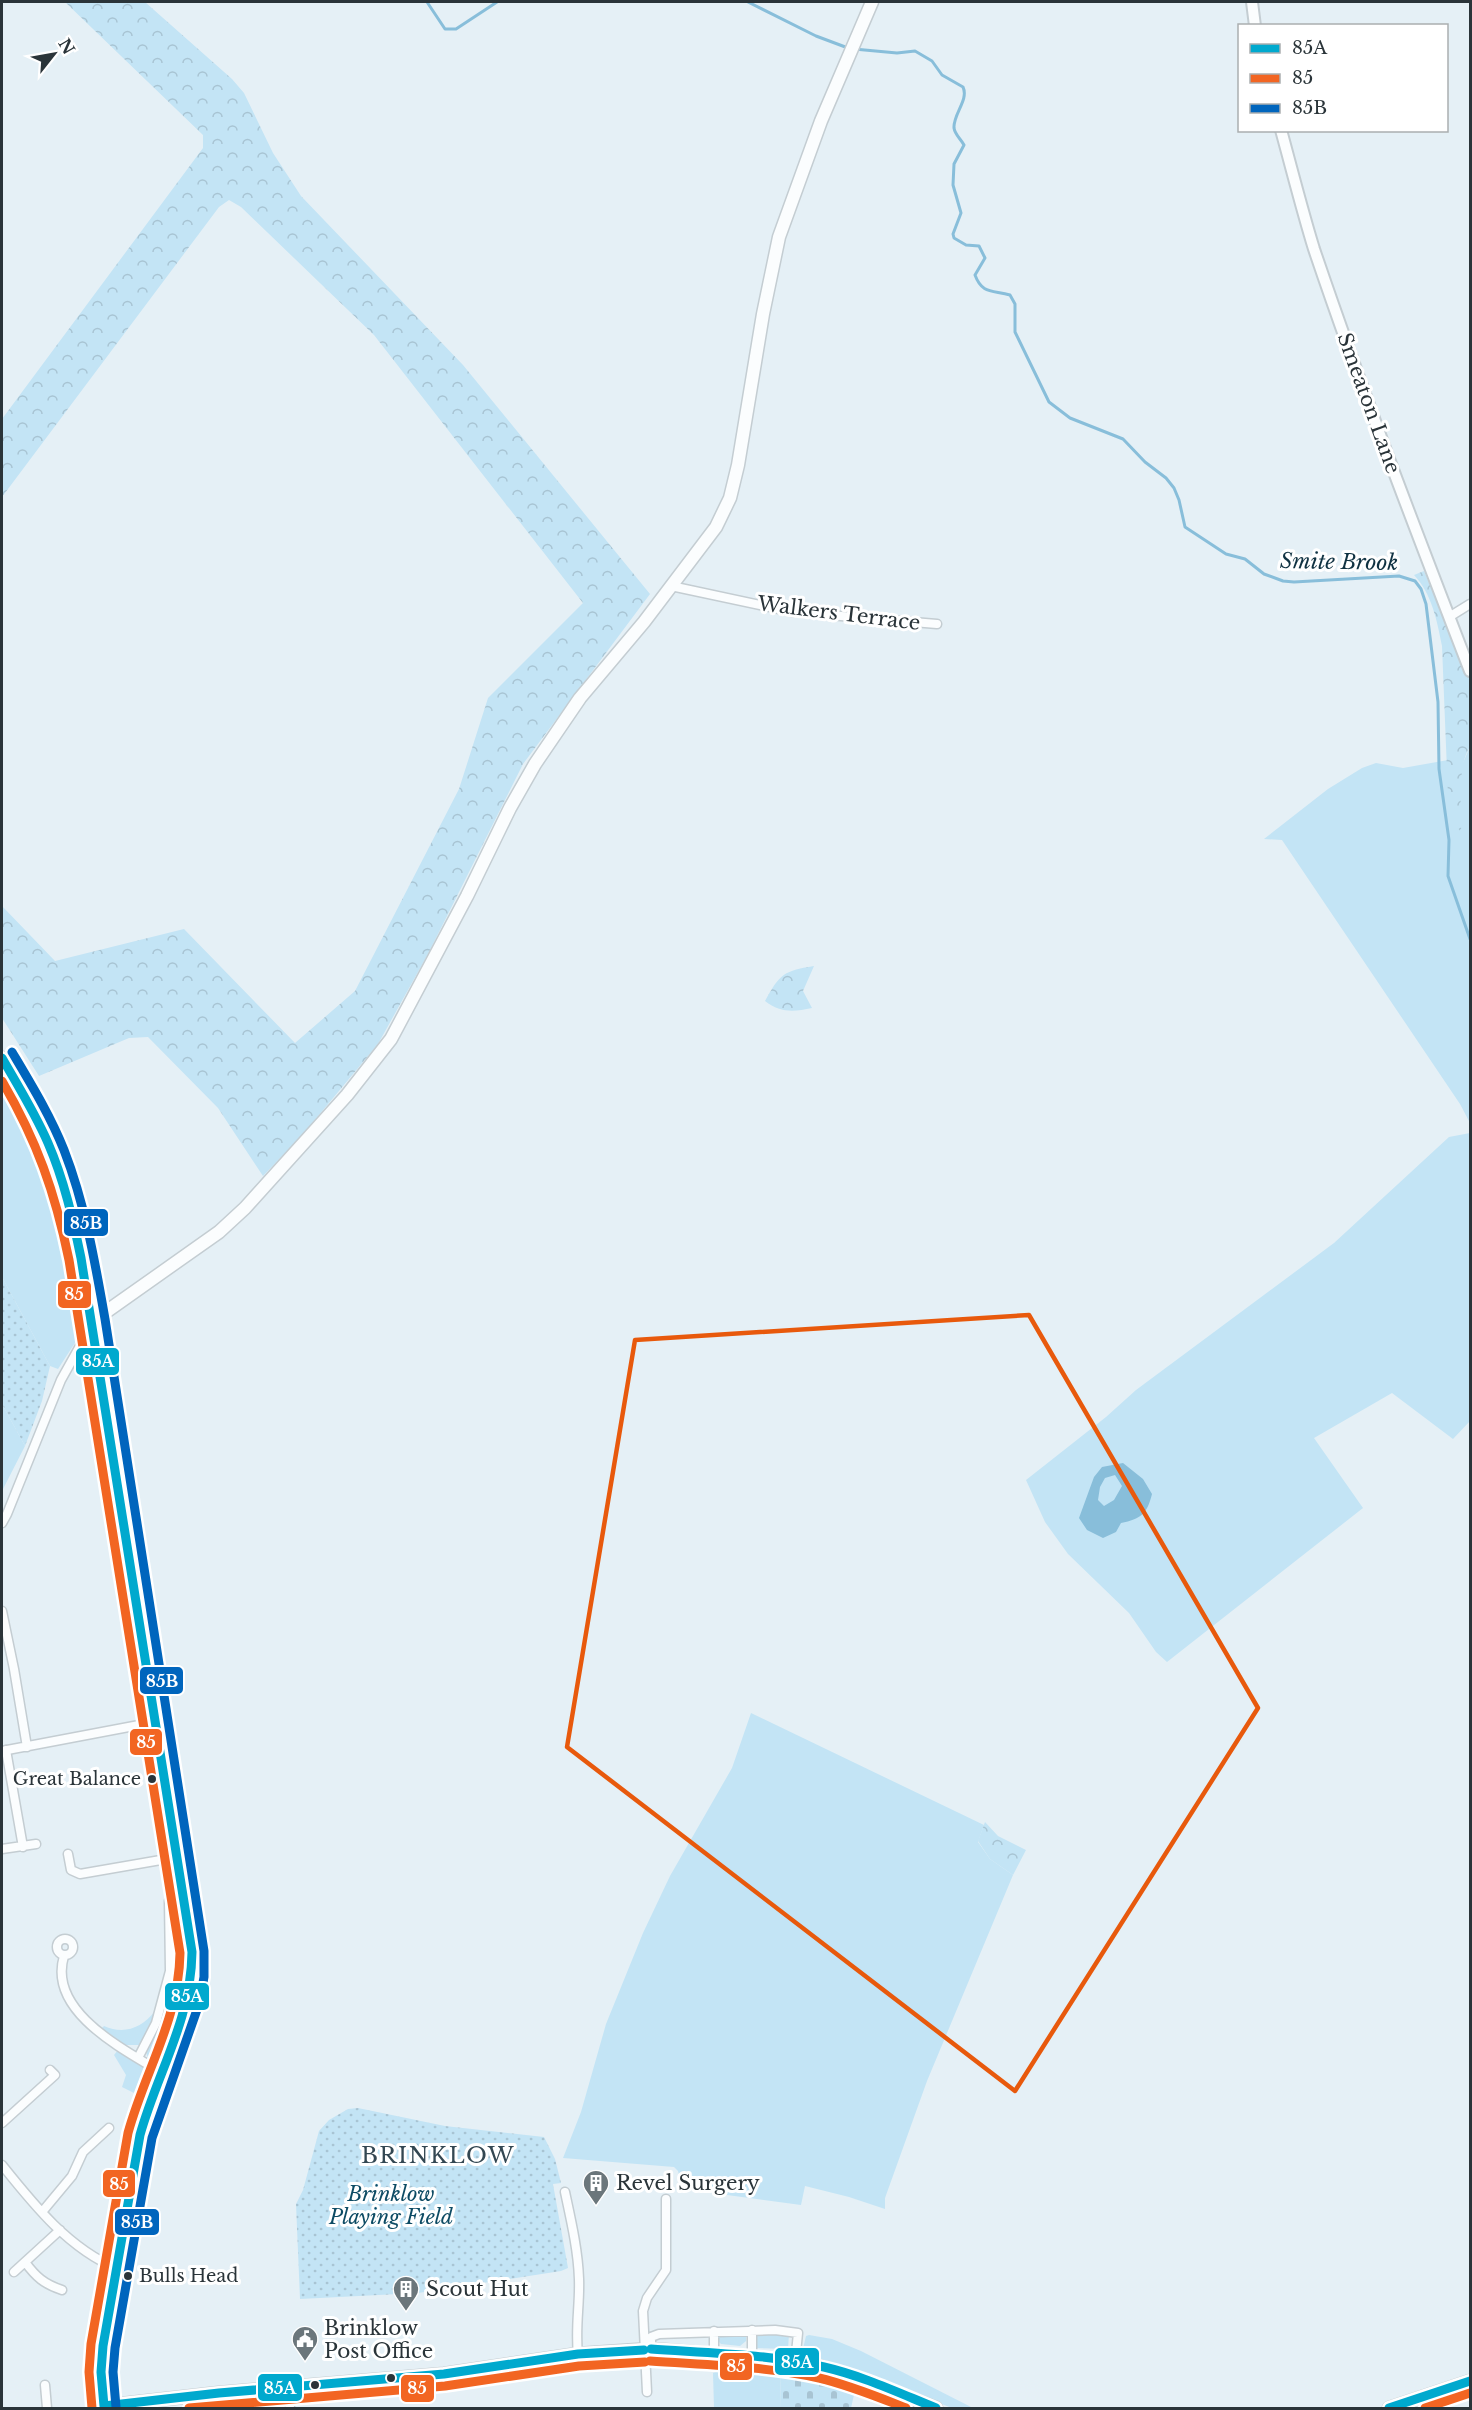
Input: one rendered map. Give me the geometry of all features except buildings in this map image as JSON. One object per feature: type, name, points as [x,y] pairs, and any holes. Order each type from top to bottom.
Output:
[{"type":"main road","points":[[93,1321],[219,1232],[245,1208],[315,1131],[369,1067],[396,1029],[535,764],[580,698],[716,527],[730,498],[738,465],[763,314],[779,237],[797,183],[872,2]]},
{"type":"main road","points":[[2,1058],[47,1140],[63,1184],[76,1232],[93,1321],[192,1952],[192,1978],[183,2024],[145,2115],[103,2346],[101,2372],[104,2407],[288,2387],[483,2370],[578,2354],[647,2350],[752,2357],[837,2371],[936,2409]]},
{"type":"main road","points":[[1389,2409],[1470,2381]]},
{"type":"street","points":[[1252,2],[1255,24]]},
{"type":"street","name":"Smeaton Lane","points":[[1282,132],[1314,247],[1392,468],[1470,671]]},
{"type":"street","name":"Walkers Terrace","points":[[671,586],[793,612],[937,624]]},
{"type":"street","points":[[1449,617],[1470,604]]},
{"type":"street","points":[[2,1523],[62,1380],[80,1346],[96,1340]]},
{"type":"street","points":[[2,1611],[27,1747]]},
{"type":"street","points":[[23,1847],[4,1751],[155,1722]]},
{"type":"street","points":[[2,1849],[36,1844]]},
{"type":"street","points":[[68,1854],[71,1870],[80,1874],[178,1857]]},
{"type":"street","points":[[138,2058],[156,2023],[170,1971],[169,1901],[171,1896],[184,1892]]},
{"type":"street","points":[[64,1956],[60,1978],[69,1998],[98,2033],[115,2046],[164,2074]]},
{"type":"street","points":[[2,2123],[55,2075],[50,2070]]},
{"type":"street","points":[[42,2212],[72,2176],[83,2152],[109,2128]]},
{"type":"street","points":[[2,2165],[60,2230],[97,2260],[118,2269]]},
{"type":"street","points":[[565,2192],[579,2264],[575,2334],[578,2354]]},
{"type":"street","points":[[647,2392],[647,2350],[643,2311],[647,2298],[666,2270],[666,2199]]},
{"type":"street","points":[[14,2272],[60,2230]]},
{"type":"street","points":[[25,2262],[36,2277],[46,2285],[62,2290]]},
{"type":"street","points":[[752,2330],[752,2357]]},
{"type":"street","points":[[647,2350],[651,2337],[659,2334],[774,2330],[798,2333],[795,2363]]},
{"type":"street","points":[[714,2331],[714,2354]]},
{"type":"street","points":[[45,2385],[47,2409]]},
{"type":"street","points":[[288,2387],[290,2409]]},
{"type":"highlighted area","points":[[1029,1315],[1258,1708],[1015,2091],[567,1747],[635,1340]]},
{"type":"green space","points":[[65,2],[145,2],[232,79],[244,93],[273,153],[301,196],[463,365],[650,594],[523,764],[428,954],[378,1044],[304,1133],[263,1176],[218,1108],[148,1037],[129,1038],[39,1076],[2,1018],[2,906],[55,961],[184,929],[295,1043],[355,991],[459,789],[488,698],[583,603],[374,335],[241,207],[229,200],[219,207],[2,497],[2,419],[203,148],[203,135]]},
{"type":"green space","points":[[1424,571],[1470,681],[1470,747],[1461,777],[1461,836],[1448,796],[1442,646],[1429,599],[1414,575]]},
{"type":"green space","points":[[1470,747],[1470,1123],[1460,1104],[1282,840],[1264,839],[1328,789],[1362,768],[1376,763],[1403,768],[1448,760],[1448,796]]},
{"type":"green space","points":[[814,966],[803,991],[812,1008],[787,1010],[776,1008],[765,1001],[784,975]]},
{"type":"green space","points":[[2,1079],[37,1140],[86,1311],[82,1332],[58,1369],[50,1366],[2,1277]]},
{"type":"green space","points":[[1470,1133],[1470,1421],[1453,1439],[1392,1393],[1314,1438],[1363,1508],[1167,1662],[1156,1652],[1129,1613],[1068,1554],[1045,1522],[1026,1480],[1106,1417],[1136,1390],[1334,1243],[1449,1137]]},
{"type":"green space","points":[[2,1277],[50,1366],[42,1401],[25,1446],[2,1404]]},
{"type":"green space","points":[[2,1404],[25,1446],[2,1491]]},
{"type":"green space","points":[[751,1713],[984,1825],[978,1842],[990,1859],[1013,1875],[927,2081],[885,2198],[885,2209],[805,2186],[801,2205],[683,2189],[678,2171],[674,2167],[563,2158],[581,2112],[606,2024],[643,1933],[670,1876],[732,1768]]},
{"type":"green space","points":[[985,1822],[998,1836],[1026,1850],[1013,1875],[990,1859],[978,1841]]},
{"type":"green space","points":[[176,1899],[185,1966],[171,2022],[157,2058],[148,2058],[146,2052],[165,2006],[174,1970],[175,1944],[171,1905]]},
{"type":"green space","points":[[155,2011],[147,2036],[139,2045],[125,2045],[102,2028],[104,2026],[125,2030],[132,2028],[144,2022]]},
{"type":"green space","points":[[118,2050],[147,2067],[146,2082],[137,2104],[136,2094],[122,2087],[126,2075],[114,2055]]},
{"type":"green space","name":"Brinklow Playing Field","points":[[358,2108],[445,2126],[544,2137],[555,2159],[561,2183],[553,2184],[568,2268],[561,2271],[418,2293],[300,2299],[296,2204],[303,2190],[319,2131],[329,2120],[348,2109]]},
{"type":"green space","points":[[746,2333],[746,2341],[740,2346],[721,2344],[717,2340],[717,2335]]},
{"type":"green space","points":[[757,2333],[789,2334],[788,2349],[756,2348]]},
{"type":"green space","points":[[806,2336],[832,2339],[861,2351],[973,2408],[952,2408],[856,2371],[808,2359],[802,2353]]},
{"type":"green space","points":[[762,2368],[781,2372],[780,2408],[714,2408],[713,2373],[724,2369]]},
{"type":"green space","points":[[781,2372],[856,2386],[851,2408],[780,2408]]},
{"type":"shaded area","points":[[1123,1463],[1143,1479],[1152,1494],[1142,1514],[1134,1520],[1121,1523],[1116,1532],[1103,1538],[1087,1530],[1079,1518],[1094,1477],[1102,1467]],"holes":[[[1115,1475],[1122,1486],[1114,1500],[1104,1506],[1098,1500],[1100,1487],[1105,1478]]]},
{"type":"waterway","name":"Smite Brook","points":[[427,2],[445,29],[456,29],[497,2]]},
{"type":"waterway","name":"Smite Brook","points":[[748,2],[816,36],[848,48]]},
{"type":"waterway","name":"Smite Brook","points":[[854,49],[897,53],[915,51],[932,61],[942,75],[963,87],[963,102],[954,123],[956,133],[964,145],[954,164],[953,185],[961,213],[953,234],[954,238],[966,245],[979,246],[985,258],[975,275],[981,285],[988,290],[1010,295],[1015,304],[1015,332],[1049,402],[1070,418],[1123,439],[1174,488],[1185,527],[1226,554],[1245,559],[1264,574],[1283,581],[1294,582],[1399,576],[1415,581],[1421,589],[1426,604],[1438,702],[1439,769],[1449,840],[1448,876],[1470,939]]},
{"type":"transit line","name":"85B","points":[[12,1052],[59,1137],[78,1191],[89,1233],[105,1319],[204,1951],[204,1977],[199,2004],[152,2138],[115,2348],[113,2372],[116,2407]]},
{"type":"transit line","name":"85A","points":[[2,1058],[32,1110],[54,1157],[78,1243],[192,1952],[186,2001],[180,2023],[140,2135],[103,2346],[101,2372],[104,2406],[219,2393],[444,2374],[578,2354],[644,2350]]},
{"type":"transit line","name":"85","points":[[2,1081],[35,1146],[58,1212],[69,1260],[180,1953],[178,1977],[168,2023],[128,2133],[91,2344],[89,2372],[92,2408]]},
{"type":"transit line","name":"85A","points":[[651,2349],[760,2357],[824,2367],[867,2380],[936,2408]]},
{"type":"transit line","name":"85","points":[[650,2361],[735,2366],[798,2374],[841,2384],[906,2408]]},
{"type":"transit line","name":"85","points":[[189,2408],[445,2386],[579,2366],[645,2362]]},
{"type":"transit line","name":"85A","points":[[1389,2408],[1470,2381]]},
{"type":"transit line","name":"85","points":[[1425,2408],[1470,2393]]},
{"type":"place","name":"Great Balance","points":[[152,1779]]},
{"type":"place","name":"Revel Surgery","points":[[596,2206]]},
{"type":"place","name":"Bulls Head","points":[[128,2276]]},
{"type":"place","name":"Scout Hut","points":[[406,2312]]},
{"type":"place","name":"Brinklow Post Office","points":[[305,2362]]},
{"type":"district","name":"BRINKLOW","points":[[438,2155]]}]
